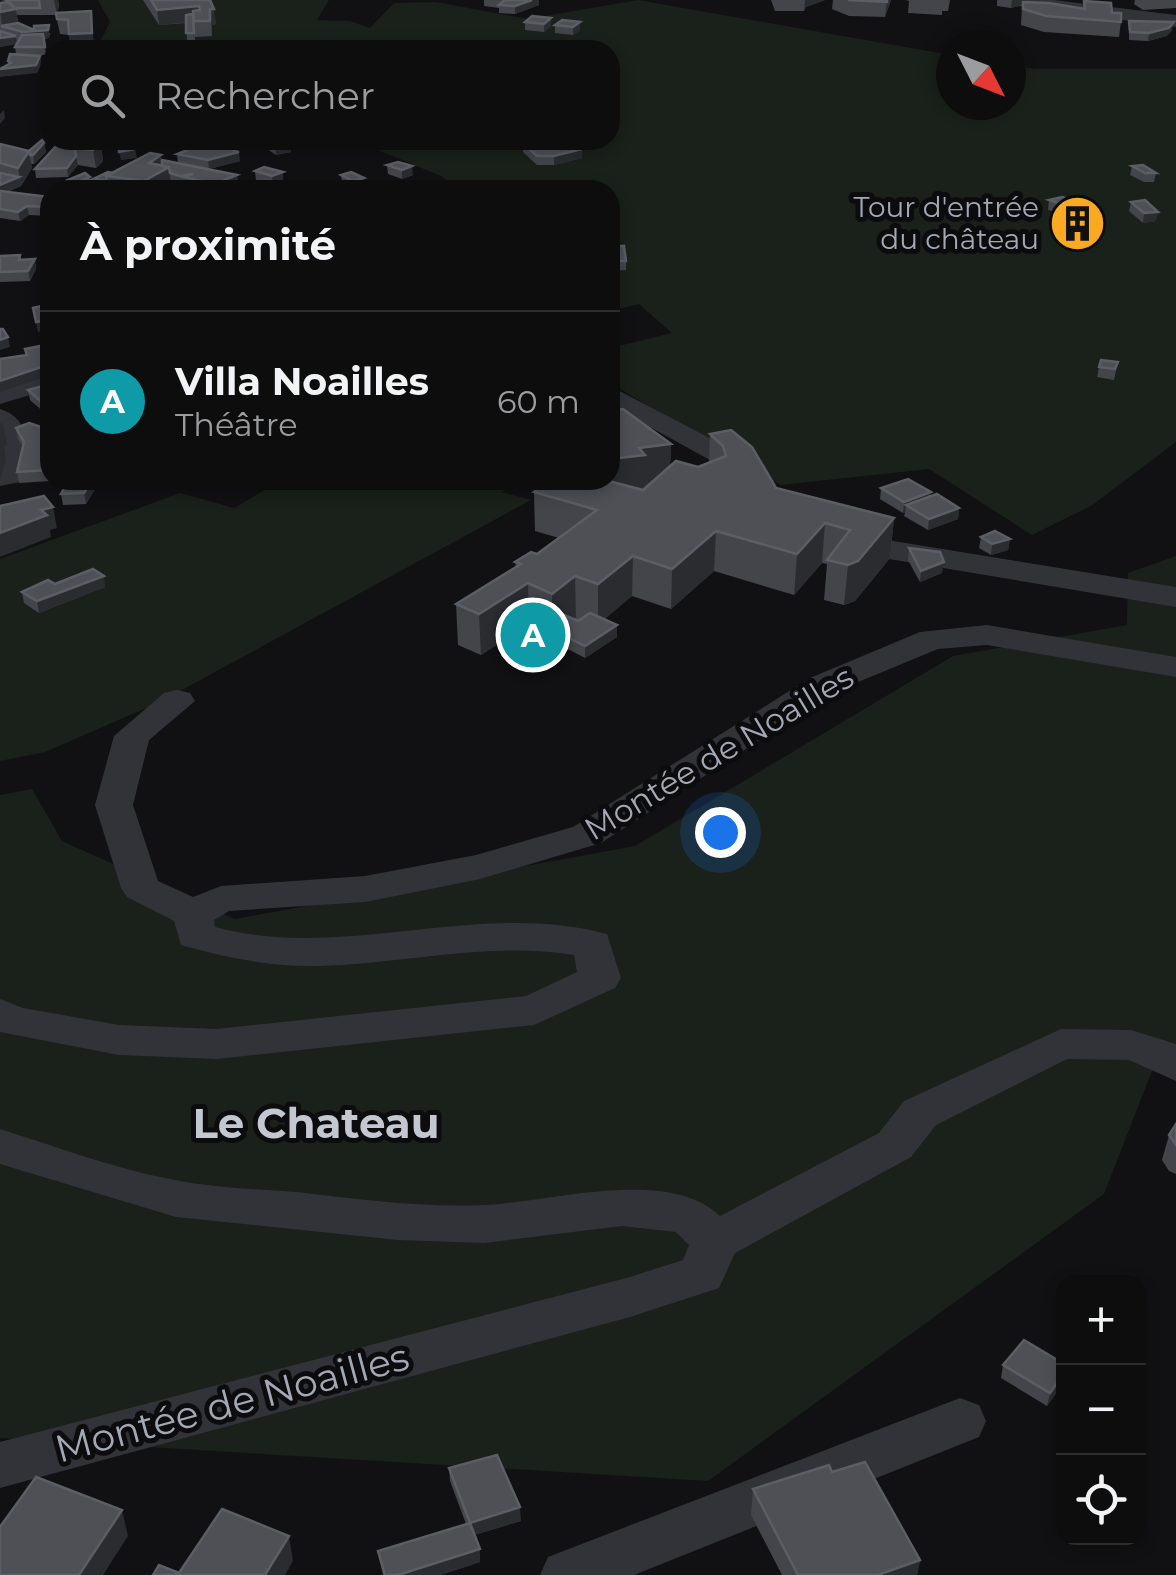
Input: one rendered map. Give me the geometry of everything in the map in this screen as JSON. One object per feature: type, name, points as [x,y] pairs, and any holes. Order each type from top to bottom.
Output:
[{"type":"street","points":[[1010,0],[1176,21]]},
{"type":"street","points":[[0,396],[40,383]]},
{"type":"street","points":[[620,399],[738,464],[778,497]]},
{"type":"street","points":[[0,418],[11,432],[17,452],[9,476],[0,477]]},
{"type":"street","points":[[819,530],[877,548],[1176,596]]},
{"type":"street","name":"Montée de Noailles","points":[[193,914],[222,899],[365,889],[480,868],[587,835],[822,685],[932,639],[987,635],[1176,666]]},
{"type":"street","points":[[0,1014],[13,1021],[119,1040],[217,1044],[534,1010],[600,978],[592,944],[524,936],[317,953],[233,948],[196,935],[193,914],[141,888],[114,805],[132,736],[177,701]]},
{"type":"street","points":[[0,1146],[50,1166],[176,1199],[398,1221],[484,1224],[622,1208],[690,1215],[716,1241],[895,1145],[920,1113],[1061,1044],[1131,1044],[1164,1056],[1176,1065]]},
{"type":"street","name":"Montée de Noailles","points":[[0,1465],[630,1297],[702,1274],[716,1241]]},
{"type":"street","points":[[568,1575],[960,1421]]},
{"type":"shaded area","points":[[98,0],[329,0],[317,20],[350,21],[370,28],[394,3],[436,2],[528,19],[638,0],[936,52],[936,120],[1026,120],[1026,68],[1176,69],[1176,442],[1091,506],[1032,535],[929,469],[781,485],[620,389],[620,346],[672,333],[639,304],[620,309],[620,180],[447,180],[378,150],[620,150],[620,40],[101,40],[110,22]]},
{"type":"shaded area","points":[[265,490],[505,490],[502,492],[531,500],[158,703],[45,752],[0,761],[0,559],[180,493],[234,508]]},
{"type":"shaded area","points":[[1176,556],[1176,1048],[1162,1045],[1104,1194],[708,1481],[0,1438],[0,795],[32,789],[62,841],[235,919],[635,846],[953,656],[1127,625],[1128,573]]},
{"type":"building","points":[[6,0],[39,0],[40,8],[14,8]]},
{"type":"building","points":[[151,0],[210,0],[214,9],[210,9],[210,21],[194,21],[193,11],[200,10],[199,6],[157,10]]},
{"type":"building","points":[[505,0],[532,0],[515,6],[499,5]]},
{"type":"building","points":[[1084,1],[1111,3],[1112,13],[1121,13],[1121,22],[1046,16],[1023,9],[1023,2],[1085,9]]},
{"type":"building","points":[[8,2],[16,9],[0,12],[0,3]]},
{"type":"building","points":[[91,11],[92,33],[69,34],[68,20],[57,19],[56,13]]},
{"type":"building","points":[[193,14],[194,33],[186,33],[186,15]]},
{"type":"building","points":[[532,16],[551,18],[544,24],[525,22]]},
{"type":"building","points":[[562,20],[580,22],[573,27],[555,25]]},
{"type":"building","points":[[1129,21],[1174,22],[1169,28],[1149,33],[1130,32]]},
{"type":"building","points":[[18,23],[34,30],[34,26],[49,25],[48,30],[23,32],[1,26]]},
{"type":"building","points":[[43,34],[44,40],[40,40],[40,47],[15,47],[22,35]]},
{"type":"building","points":[[10,54],[40,56],[36,65],[0,69],[11,63]]},
{"type":"building","points":[[40,142],[33,155],[29,151]]},
{"type":"building","points":[[0,144],[29,151],[18,168],[0,163]]},
{"type":"building","points":[[52,150],[75,150],[76,156],[67,168],[35,169]]},
{"type":"building","points":[[187,150],[239,152],[208,160],[177,154]]},
{"type":"building","points":[[531,150],[578,150],[554,156],[537,156]]},
{"type":"building","points":[[150,153],[161,155],[149,163],[169,167],[146,180],[106,176]]},
{"type":"building","points":[[162,160],[237,175],[225,180],[197,180],[184,177],[193,174],[180,176],[162,166]]},
{"type":"building","points":[[398,162],[412,166],[402,170],[387,165]]},
{"type":"building","points":[[1143,165],[1156,173],[1145,173],[1132,166]]},
{"type":"building","points":[[264,167],[283,172],[272,176],[255,171]]},
{"type":"building","points":[[351,172],[364,178],[351,180],[341,175]]},
{"type":"building","points":[[0,173],[19,177],[0,185]]},
{"type":"building","points":[[85,173],[90,177],[83,180],[68,180]]},
{"type":"building","points":[[112,173],[106,176],[107,180],[93,179]]},
{"type":"building","points":[[0,191],[40,196],[40,207],[27,206],[18,212],[0,209]]},
{"type":"building","points":[[1062,197],[1077,202],[1064,205],[1049,200]]},
{"type":"building","points":[[1145,200],[1158,212],[1144,213],[1131,202]]},
{"type":"building","points":[[1078,209],[1094,214],[1080,218],[1065,213]]},
{"type":"building","points":[[620,246],[624,246],[626,261],[620,261]]},
{"type":"building","points":[[20,255],[19,260],[35,259],[28,271],[0,272],[0,256]]},
{"type":"building","points":[[40,306],[40,321],[36,322],[33,308]]},
{"type":"building","points":[[40,346],[40,367],[0,381],[0,359],[27,355],[25,349]]},
{"type":"building","points":[[1101,360],[1118,362],[1115,369],[1099,367]]},
{"type":"building","points":[[40,387],[40,400],[28,390]]},
{"type":"building","points":[[620,409],[671,444],[639,448],[645,455],[620,458]]},
{"type":"building","points":[[29,423],[40,427],[40,471],[17,472],[24,442],[16,428]]},
{"type":"building","points":[[731,430],[752,447],[776,488],[894,518],[858,561],[848,565],[827,560],[850,530],[825,523],[797,554],[716,531],[672,569],[633,556],[598,584],[575,576],[552,594],[528,583],[479,614],[456,604],[521,564],[515,562],[531,552],[537,554],[597,510],[534,492],[537,490],[620,490],[620,484],[643,490],[676,461],[698,467],[726,456],[723,446],[710,434]]},
{"type":"building","points":[[908,479],[931,492],[904,502],[881,488]]},
{"type":"building","points":[[63,490],[86,490],[84,493],[61,494]]},
{"type":"building","points":[[937,494],[959,508],[929,519],[906,505]]},
{"type":"building","points":[[44,496],[53,507],[41,510],[47,515],[0,533],[0,506]]},
{"type":"building","points":[[995,531],[1010,539],[992,544],[981,537]]},
{"type":"building","points":[[909,548],[940,552],[944,562],[921,571]]},
{"type":"building","points":[[93,569],[104,576],[37,601],[22,592],[48,580],[55,584]]},
{"type":"building","points":[[590,613],[617,625],[585,646],[547,627],[564,615],[578,621]]},
{"type":"building","points":[[1176,1124],[1176,1145],[1169,1135]]},
{"type":"building","points":[[1024,1340],[1056,1359],[1056,1384],[1050,1393],[1003,1365]]},
{"type":"building","points":[[497,1455],[520,1507],[470,1523],[449,1468]]},
{"type":"building","points":[[865,1462],[920,1560],[878,1575],[798,1575],[753,1489],[829,1465],[832,1472]]},
{"type":"building","points":[[36,1477],[122,1510],[79,1575],[0,1575],[0,1527]]},
{"type":"building","points":[[222,1509],[289,1536],[265,1575],[153,1575],[159,1565],[179,1573]]},
{"type":"building","points":[[470,1523],[480,1549],[398,1575],[385,1575],[378,1551]]},
{"type":"place","name":"Tour d'entrée du château","points":[[1078,223]]},
{"type":"place","name":"Villa Noailles","points":[[533,635]]},
{"type":"district","name":"Le Chateau","points":[[316,1123]]}]
